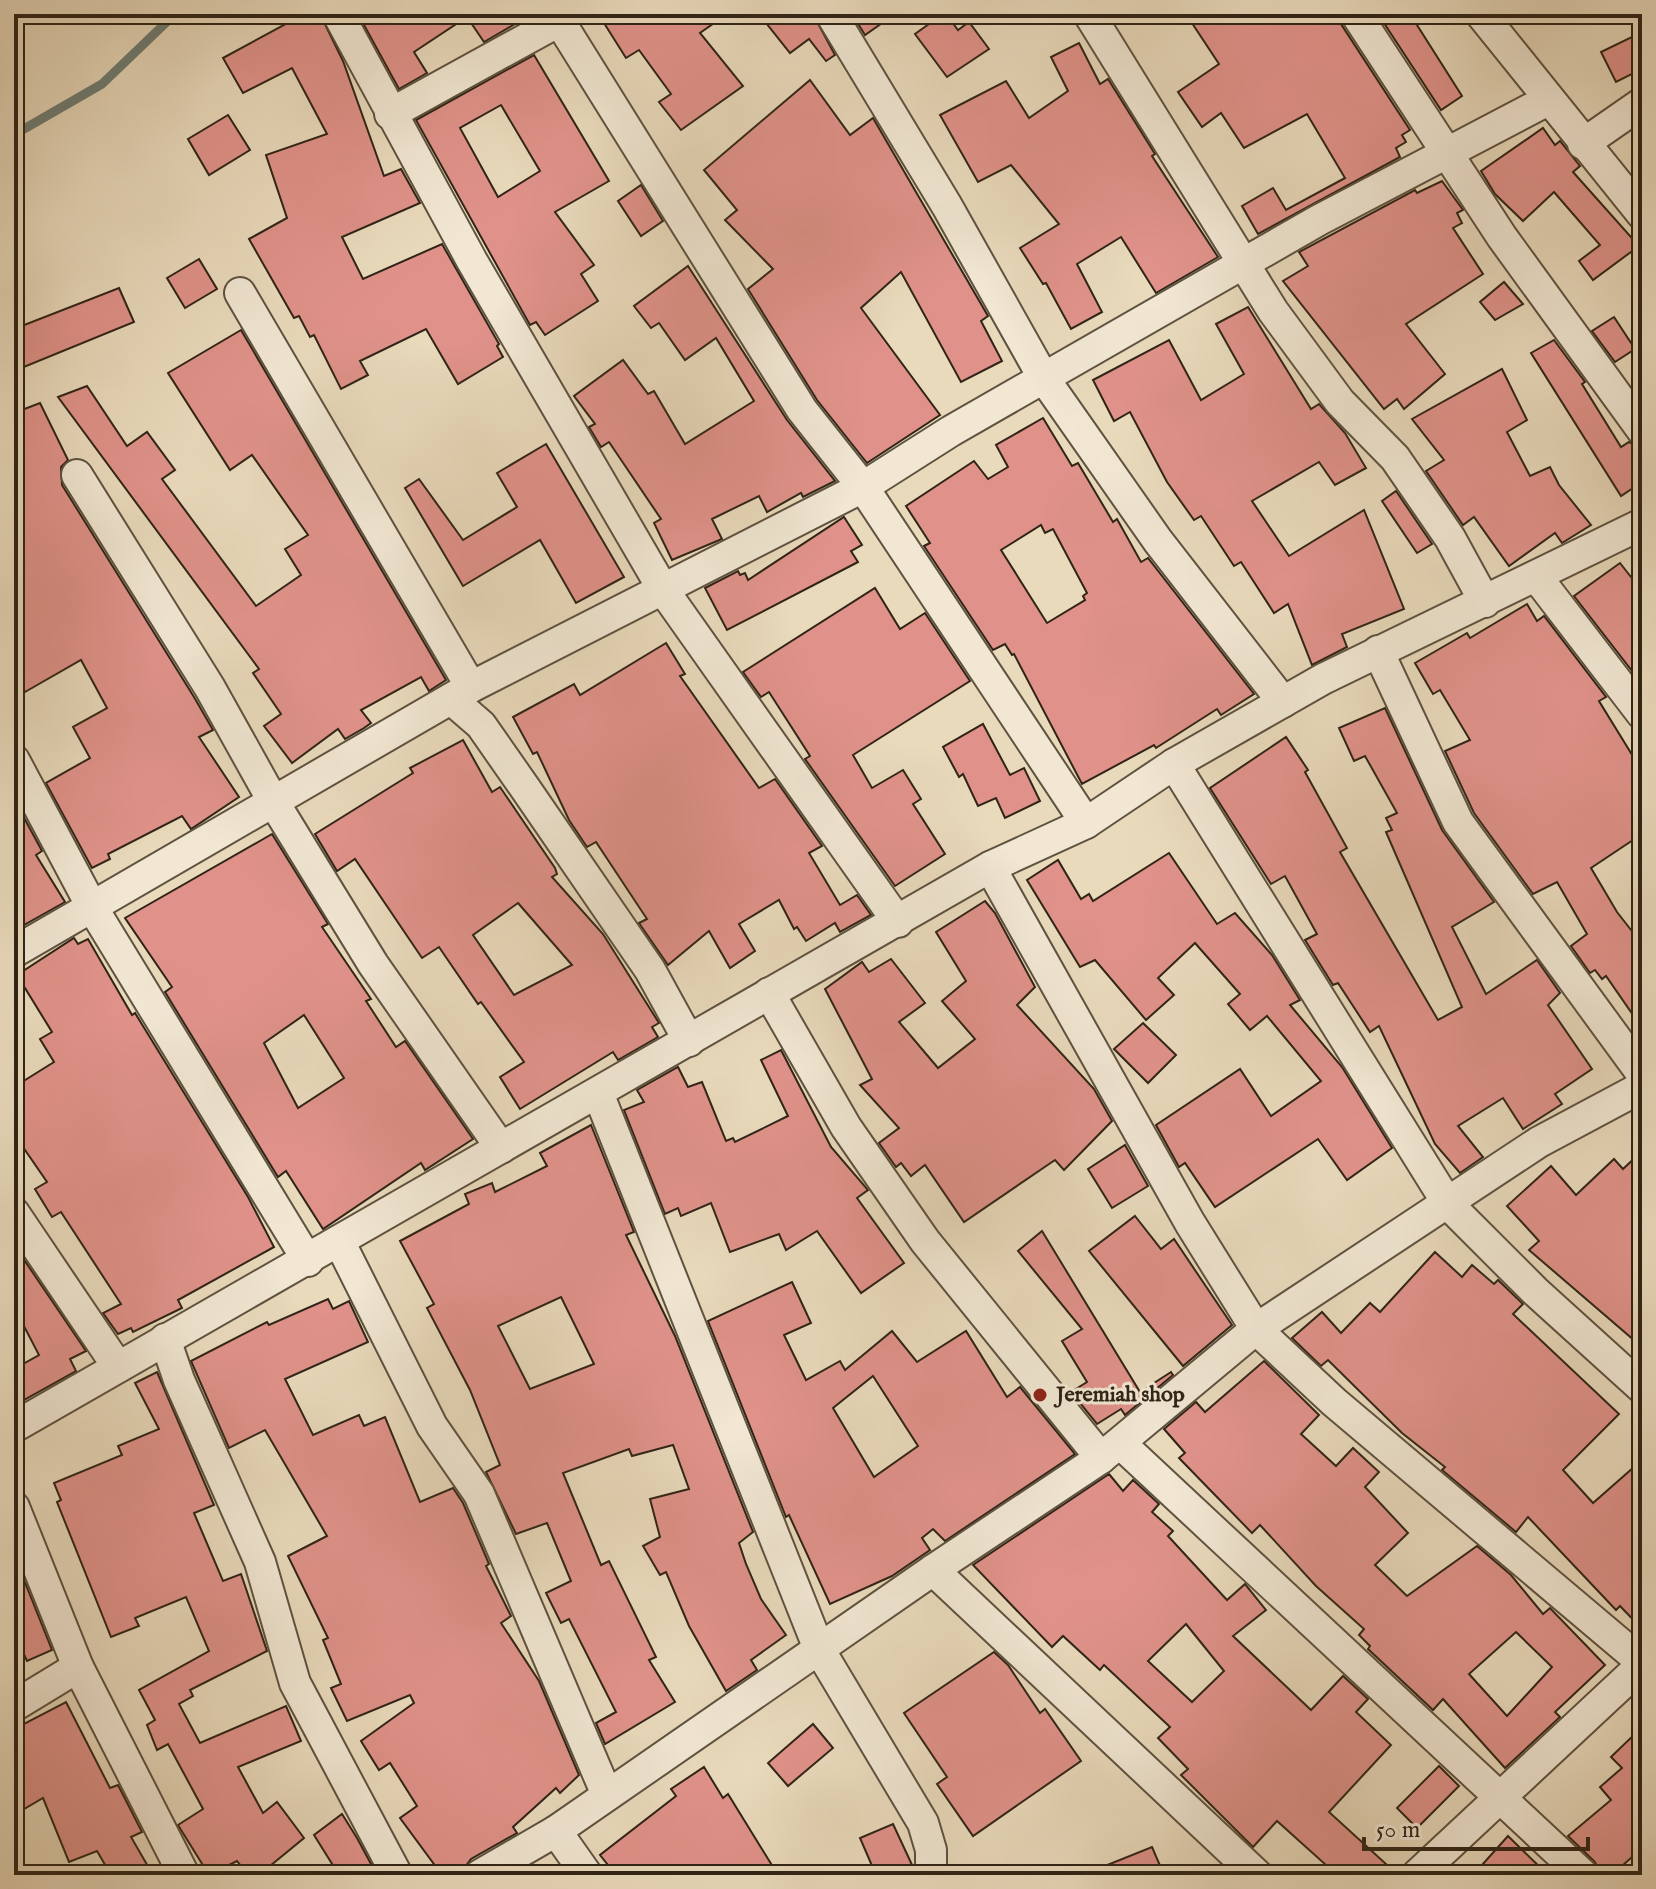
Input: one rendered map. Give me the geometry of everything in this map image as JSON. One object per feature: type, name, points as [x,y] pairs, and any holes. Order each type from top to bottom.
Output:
[{"type":"street","points":[[338,14],[390,114],[664,591],[898,922]]},
{"type":"street","points":[[831,14],[947,206],[1043,377],[1158,541],[1283,702]]},
{"type":"street","points":[[1089,14],[1273,311],[1340,402],[1395,458],[1450,538],[1485,602]]},
{"type":"street","points":[[1356,14],[1445,151],[1576,342],[1642,430]]},
{"type":"street","points":[[1481,14],[1642,214]]},
{"type":"street","points":[[390,114],[557,18],[802,410],[863,487],[1086,823]]},
{"type":"street","points":[[14,952],[461,693],[863,487],[1043,377],[1244,263],[1445,151],[1548,100]]},
{"type":"street","points":[[1583,144],[1642,103]]},
{"type":"street","points":[[240,293],[461,693],[580,872],[650,970],[689,1041]]},
{"type":"street","points":[[77,475],[210,688],[273,801],[373,964],[501,1148]]},
{"type":"street","points":[[14,1427],[990,867],[1086,823],[1174,764],[1283,702],[1378,651],[1642,524]]},
{"type":"street","points":[[1536,576],[1642,714]]},
{"type":"street","points":[[1378,651],[1458,822],[1642,1074]]},
{"type":"street","points":[[14,760],[92,907],[308,1261]]},
{"type":"street","points":[[1174,764],[1448,1204],[1535,1291],[1642,1388]]},
{"type":"street","points":[[990,867],[1190,1223],[1256,1329],[1334,1402],[1642,1664],[1417,1875]]},
{"type":"street","points":[[769,993],[846,1127],[925,1241],[1111,1451],[1500,1795],[1583,1875]]},
{"type":"street","points":[[480,1875],[556,1831],[1111,1451],[1256,1329],[1539,1142],[1642,1087]]},
{"type":"street","points":[[598,1093],[819,1649],[923,1823],[931,1850],[931,1875]]},
{"type":"street","points":[[14,1213],[118,1367]]},
{"type":"street","points":[[339,1241],[432,1426],[479,1494],[607,1795]]},
{"type":"street","points":[[165,1339],[179,1380],[260,1562],[295,1683],[397,1875]]},
{"type":"street","points":[[14,1507],[78,1667],[184,1875]]},
{"type":"street","points":[[933,1570],[1257,1875]]},
{"type":"street","points":[[14,1706],[78,1667]]},
{"type":"street","points":[[556,1831],[587,1875]]},
{"type":"building","points":[[304,14],[320,14],[343,61],[384,176],[401,169],[420,203],[342,237],[363,279],[442,244],[499,344],[497,346],[503,357],[458,384],[426,329],[360,361],[368,375],[341,389],[314,335],[310,337],[299,316],[294,318],[249,239],[287,218],[266,155],[327,134],[292,68],[243,93],[223,58]]},
{"type":"building","points":[[358,14],[509,14],[515,24],[484,42],[467,17],[414,52],[427,73],[399,89]]},
{"type":"building","points":[[617,14],[727,14],[700,33],[743,86],[681,130],[659,102],[671,94],[639,50],[626,58],[604,23]]},
{"type":"building","points":[[759,14],[813,14],[835,55],[826,61],[809,39],[790,53]]},
{"type":"building","points":[[852,14],[895,14],[865,35]]},
{"type":"building","points":[[943,14],[958,30],[969,22],[989,49],[947,77],[915,34]]},
{"type":"building","points":[[1186,14],[1338,14],[1341,24],[1410,130],[1402,135],[1406,142],[1396,148],[1400,157],[1258,234],[1242,206],[1273,188],[1286,210],[1345,178],[1307,114],[1244,148],[1221,113],[1202,127],[1178,92],[1219,64]]},
{"type":"building","points":[[1378,14],[1410,14],[1462,96],[1441,110]]},
{"type":"building","points":[[1642,32],[1642,69],[1616,82],[1601,52]]},
{"type":"building","points":[[1079,43],[1100,84],[1108,79],[1155,154],[1152,156],[1218,257],[1156,293],[1121,237],[1077,264],[1102,312],[1071,329],[1046,283],[1043,284],[1020,248],[1059,224],[1011,165],[978,182],[940,115],[1006,81],[1029,118],[1068,91],[1051,57]]},
{"type":"building","points":[[534,55],[609,181],[555,212],[594,265],[581,274],[598,301],[545,335],[536,322],[530,325],[416,120]],"holes":[[[501,105],[540,171],[498,197],[460,128]]]},
{"type":"building","points":[[810,80],[850,135],[873,118],[988,316],[981,321],[1002,361],[961,382],[901,272],[861,308],[940,415],[867,463],[817,400],[748,289],[773,269],[725,220],[737,210],[704,170]]},
{"type":"building","points":[[228,115],[250,150],[209,175],[188,139]]},
{"type":"building","points":[[1543,128],[1555,145],[1560,141],[1580,166],[1573,172],[1639,246],[1593,280],[1579,261],[1600,245],[1554,192],[1523,221],[1495,194],[1481,171]]},
{"type":"building","points":[[1442,181],[1463,210],[1457,213],[1462,223],[1453,228],[1483,274],[1406,324],[1445,374],[1404,409],[1397,399],[1384,409],[1283,281],[1308,266],[1299,252],[1415,190],[1417,193]]},
{"type":"building","points":[[641,185],[663,221],[641,236],[618,201]]},
{"type":"building","points":[[199,259],[217,289],[185,308],[167,278]]},
{"type":"building","points":[[688,266],[787,420],[835,481],[803,497],[801,493],[767,512],[759,496],[712,519],[722,539],[672,560],[654,523],[661,519],[609,442],[601,447],[589,427],[595,424],[574,396],[623,360],[648,394],[654,391],[685,444],[754,401],[716,338],[685,360],[659,323],[651,328],[634,306]]},
{"type":"building","points":[[1504,282],[1523,304],[1495,320],[1480,302]]},
{"type":"building","points":[[119,288],[134,322],[14,371],[14,329]]},
{"type":"building","points":[[1248,307],[1311,409],[1319,404],[1345,433],[1366,468],[1335,485],[1319,462],[1252,501],[1289,556],[1364,510],[1404,609],[1342,634],[1347,647],[1312,665],[1288,604],[1274,613],[1241,562],[1234,566],[1201,516],[1194,520],[1167,482],[1130,412],[1114,421],[1093,380],[1169,340],[1201,400],[1244,374],[1216,324]]},
{"type":"building","points":[[1614,317],[1635,349],[1615,362],[1592,331]]},
{"type":"building","points":[[241,330],[446,680],[429,691],[421,677],[361,710],[371,723],[364,728],[345,739],[338,729],[292,763],[264,726],[281,714],[253,673],[259,669],[58,397],[87,386],[127,446],[147,432],[175,470],[162,479],[256,606],[301,575],[285,549],[308,535],[252,455],[230,470],[168,373]]},
{"type":"building","points":[[1554,340],[1585,382],[1582,384],[1621,447],[1629,442],[1642,448],[1642,482],[1621,496],[1531,353]]},
{"type":"building","points":[[1502,369],[1527,420],[1507,432],[1530,476],[1550,467],[1559,485],[1591,525],[1562,543],[1555,533],[1509,566],[1474,517],[1463,525],[1426,471],[1444,460],[1412,419]]},
{"type":"building","points":[[40,403],[68,460],[61,467],[62,485],[213,730],[199,737],[239,797],[191,829],[182,816],[108,854],[110,859],[92,868],[46,783],[90,758],[73,727],[107,708],[81,660],[25,692],[14,672],[14,450],[23,446],[14,424],[14,413]]},
{"type":"building","points":[[1043,418],[1072,466],[1078,463],[1113,522],[1117,519],[1141,562],[1148,558],[1254,694],[1221,715],[1217,709],[1156,748],[1154,745],[1082,784],[1014,654],[1005,644],[993,650],[924,546],[930,543],[906,506],[974,461],[988,479],[1008,467],[996,445]],"holes":[[[1041,525],[1045,533],[1053,529],[1087,593],[1083,596],[1085,600],[1047,623],[1001,550]]]},
{"type":"building","points":[[546,444],[624,577],[576,603],[540,540],[463,586],[405,488],[419,479],[463,540],[517,507],[497,473]]},
{"type":"building","points":[[1396,491],[1432,544],[1417,553],[1382,501]]},
{"type":"building","points":[[844,517],[862,545],[851,551],[858,562],[727,630],[705,588],[738,571],[740,575],[745,573],[748,580]]},
{"type":"building","points":[[1620,563],[1642,591],[1642,677],[1639,680],[1574,596]]},
{"type":"building","points":[[875,588],[900,629],[925,613],[970,681],[853,755],[872,788],[903,770],[921,799],[913,804],[945,854],[895,886],[805,759],[810,756],[769,692],[761,697],[743,672]]},
{"type":"building","points":[[1527,604],[1537,621],[1544,616],[1606,697],[1599,701],[1642,771],[1642,834],[1591,868],[1617,912],[1642,944],[1642,1028],[1606,976],[1602,979],[1595,970],[1590,973],[1571,946],[1587,934],[1557,882],[1533,894],[1474,813],[1445,751],[1470,740],[1440,690],[1433,694],[1415,663],[1467,633],[1470,638]]},
{"type":"building","points":[[666,643],[685,674],[680,676],[759,788],[775,779],[822,846],[809,853],[840,905],[857,895],[871,915],[840,932],[835,923],[806,941],[797,927],[794,929],[779,900],[739,924],[755,951],[730,968],[709,931],[668,965],[639,923],[647,919],[596,842],[587,847],[569,820],[537,752],[533,754],[513,717],[574,684],[580,695]]},
{"type":"building","points":[[1385,708],[1442,830],[1494,902],[1452,927],[1486,994],[1537,960],[1560,993],[1548,1005],[1592,1069],[1555,1094],[1562,1104],[1523,1129],[1503,1098],[1458,1126],[1483,1157],[1460,1173],[1435,1144],[1379,1026],[1370,1032],[1338,983],[1333,985],[1305,940],[1317,934],[1285,876],[1271,884],[1210,788],[1286,737],[1308,770],[1305,772],[1347,848],[1340,852],[1438,1020],[1462,1007],[1386,832],[1392,830],[1386,818],[1397,813],[1365,756],[1354,761],[1339,728]]},
{"type":"building","points":[[983,724],[1010,775],[1024,768],[1040,801],[1005,818],[996,798],[978,806],[963,774],[959,777],[943,747]]},
{"type":"building","points":[[463,740],[492,792],[500,787],[555,868],[557,874],[552,877],[603,934],[659,1023],[652,1027],[658,1037],[618,1060],[613,1052],[520,1109],[500,1077],[524,1062],[481,1002],[478,1004],[439,947],[422,958],[355,859],[337,871],[315,834],[413,773],[410,768]],"holes":[[[518,903],[572,965],[514,995],[473,935]]]},
{"type":"building","points":[[15,801],[42,851],[36,855],[65,902],[15,930]]},
{"type":"building","points":[[272,834],[328,924],[322,927],[371,999],[366,1001],[396,1047],[405,1041],[473,1139],[425,1170],[421,1163],[323,1229],[286,1171],[278,1177],[165,992],[172,987],[125,918]],"holes":[[[304,1015],[344,1078],[298,1108],[264,1043]]]},
{"type":"building","points":[[1169,853],[1217,924],[1235,913],[1272,955],[1300,1000],[1290,1005],[1342,1067],[1392,1148],[1347,1180],[1318,1139],[1215,1207],[1185,1163],[1179,1167],[1156,1125],[1240,1069],[1271,1116],[1321,1081],[1267,1016],[1250,1030],[1228,1004],[1240,994],[1195,943],[1158,978],[1174,995],[1146,1020],[1095,960],[1080,967],[1027,880],[1058,860],[1081,899],[1089,894],[1093,901]]},
{"type":"building","points":[[985,901],[995,913],[1035,987],[1017,1005],[1094,1089],[1112,1121],[1064,1170],[1055,1160],[964,1222],[925,1165],[911,1176],[901,1163],[896,1167],[879,1143],[899,1128],[860,1085],[872,1079],[825,989],[862,962],[869,972],[891,959],[925,1003],[899,1022],[938,1068],[975,1039],[942,1001],[966,981],[936,932]]},
{"type":"building","points":[[74,938],[78,944],[88,939],[132,1015],[135,1013],[248,1197],[274,1247],[178,1300],[182,1308],[133,1332],[131,1328],[118,1334],[103,1313],[121,1304],[61,1212],[52,1217],[35,1189],[47,1182],[14,1134],[14,1087],[54,1062],[40,1039],[52,1032],[17,975]]},
{"type":"building","points":[[1143,1023],[1176,1055],[1148,1083],[1114,1049]]},
{"type":"building","points":[[781,1050],[831,1147],[868,1190],[857,1198],[904,1263],[861,1293],[817,1231],[786,1250],[779,1234],[730,1252],[711,1203],[681,1216],[678,1208],[665,1214],[624,1110],[644,1102],[637,1090],[678,1067],[688,1087],[702,1082],[726,1141],[733,1138],[735,1142],[788,1116],[761,1060]]},
{"type":"building","points":[[591,1125],[634,1232],[626,1235],[675,1336],[753,1532],[739,1543],[746,1564],[761,1599],[786,1635],[751,1660],[757,1670],[726,1691],[689,1626],[666,1572],[660,1575],[643,1546],[660,1537],[650,1499],[689,1489],[673,1445],[632,1456],[629,1449],[563,1473],[601,1565],[609,1561],[656,1657],[649,1660],[675,1702],[605,1744],[596,1723],[616,1712],[569,1619],[561,1623],[546,1593],[571,1581],[547,1523],[516,1534],[486,1472],[500,1465],[470,1390],[427,1308],[434,1304],[400,1241],[469,1204],[465,1194],[492,1183],[495,1192],[547,1166],[540,1153]],"holes":[[[561,1297],[594,1364],[530,1389],[498,1326]]]},
{"type":"building","points":[[1125,1145],[1148,1186],[1112,1208],[1088,1169]]},
{"type":"building","points":[[1642,1151],[1642,1347],[1529,1250],[1539,1241],[1507,1206],[1551,1166],[1576,1195],[1614,1159],[1623,1169]]},
{"type":"building","points":[[1135,1216],[1161,1249],[1174,1239],[1232,1325],[1183,1366],[1089,1251]]},
{"type":"building","points":[[1042,1231],[1140,1392],[1171,1372],[1173,1375],[1125,1415],[1121,1409],[1097,1424],[1071,1392],[1087,1382],[1062,1341],[1082,1329],[1018,1251]]},
{"type":"building","points":[[14,1245],[86,1351],[70,1359],[76,1371],[22,1401],[14,1385],[14,1369],[39,1355],[14,1307]]},
{"type":"building","points":[[1435,1252],[1462,1277],[1472,1265],[1494,1284],[1498,1280],[1523,1304],[1513,1314],[1619,1414],[1563,1470],[1593,1503],[1642,1460],[1642,1629],[1620,1606],[1616,1610],[1528,1517],[1516,1532],[1442,1470],[1445,1467],[1402,1433],[1328,1360],[1321,1366],[1292,1338],[1322,1312],[1341,1333],[1370,1303],[1380,1312]]},
{"type":"building","points":[[792,1282],[811,1323],[784,1335],[806,1380],[840,1361],[845,1370],[892,1331],[917,1362],[966,1331],[1007,1397],[1020,1387],[1075,1454],[945,1541],[933,1529],[922,1538],[930,1550],[892,1576],[830,1604],[789,1515],[786,1517],[708,1321]],"holes":[[[873,1376],[918,1446],[874,1477],[833,1408]]]},
{"type":"building","points":[[328,1299],[333,1309],[349,1301],[368,1342],[285,1379],[313,1435],[359,1415],[364,1426],[385,1417],[420,1502],[453,1488],[463,1503],[489,1564],[486,1566],[511,1616],[501,1623],[539,1681],[579,1775],[560,1793],[556,1788],[513,1827],[517,1833],[471,1859],[459,1875],[442,1875],[400,1818],[417,1806],[390,1763],[379,1770],[361,1741],[414,1703],[410,1695],[347,1721],[331,1688],[341,1684],[323,1640],[328,1638],[288,1556],[327,1536],[265,1430],[229,1448],[191,1361],[267,1322],[269,1325]]},
{"type":"building","points":[[1264,1361],[1319,1415],[1301,1434],[1336,1466],[1353,1448],[1379,1472],[1365,1487],[1408,1533],[1375,1565],[1407,1596],[1477,1546],[1511,1575],[1543,1614],[1550,1608],[1605,1665],[1555,1712],[1560,1717],[1505,1768],[1443,1699],[1433,1710],[1368,1649],[1370,1646],[1359,1635],[1364,1629],[1316,1586],[1260,1525],[1252,1533],[1179,1458],[1185,1453],[1164,1429],[1196,1402],[1205,1412]],"holes":[[[1516,1632],[1552,1667],[1507,1716],[1469,1674]]]},
{"type":"building","points":[[157,1372],[214,1505],[194,1513],[223,1581],[241,1574],[267,1651],[190,1690],[193,1696],[179,1704],[200,1743],[286,1706],[301,1741],[238,1767],[263,1813],[277,1802],[304,1838],[259,1875],[248,1875],[237,1861],[209,1875],[178,1825],[203,1809],[168,1744],[157,1750],[147,1725],[155,1720],[139,1690],[209,1651],[186,1597],[135,1618],[139,1626],[111,1637],[57,1502],[61,1500],[54,1483],[122,1455],[118,1446],[159,1429],[135,1383]]},
{"type":"building","points":[[1109,1474],[1123,1491],[1133,1480],[1159,1504],[1152,1512],[1173,1531],[1168,1536],[1227,1600],[1245,1584],[1266,1610],[1233,1636],[1311,1710],[1343,1676],[1368,1699],[1356,1712],[1391,1745],[1329,1812],[1398,1875],[1317,1875],[1326,1865],[1277,1821],[1253,1847],[1181,1775],[1188,1769],[1158,1738],[1170,1727],[1104,1665],[1100,1670],[1063,1636],[1052,1647],[973,1565]],"holes":[[[1186,1624],[1224,1671],[1192,1702],[1148,1661]]]},
{"type":"building","points":[[14,1555],[52,1650],[27,1661],[14,1632]]},
{"type":"building","points":[[994,1652],[1008,1665],[1040,1713],[1045,1709],[1081,1761],[973,1836],[937,1784],[947,1777],[904,1713]]},
{"type":"building","points":[[66,1702],[110,1788],[118,1785],[142,1832],[131,1837],[153,1875],[111,1875],[97,1851],[69,1862],[43,1798],[14,1815],[14,1729]]},
{"type":"building","points":[[813,1724],[833,1748],[788,1786],[768,1763]]},
{"type":"building","points":[[1642,1727],[1642,1848],[1612,1875],[1601,1875],[1595,1862],[1568,1836],[1611,1800],[1600,1787],[1622,1768],[1611,1757]]},
{"type":"building","points":[[1439,1766],[1459,1786],[1417,1828],[1397,1808]]},
{"type":"building","points":[[704,1767],[723,1798],[728,1794],[778,1875],[616,1875],[600,1855],[676,1796],[671,1789]]},
{"type":"building","points":[[342,1814],[377,1875],[339,1875],[314,1835]]},
{"type":"building","points":[[893,1824],[913,1867],[913,1875],[876,1875],[860,1838]]},
{"type":"building","points":[[1508,1836],[1548,1875],[1473,1875]]},
{"type":"building","points":[[1152,1847],[1164,1875],[1085,1875],[1085,1874]]},
{"type":"waterway","points":[[14,128],[24,129],[102,84],[175,14]]},
{"type":"place","name":"Jeremiah shop","points":[[1040,1395]]}]
